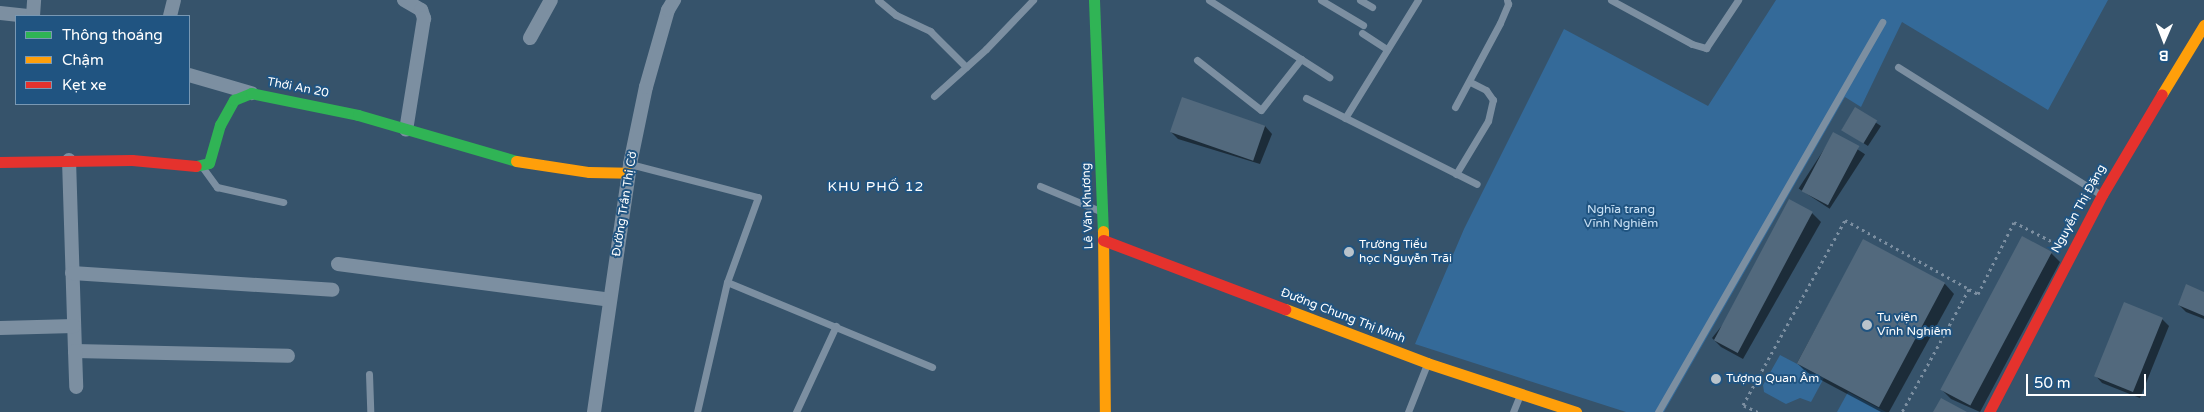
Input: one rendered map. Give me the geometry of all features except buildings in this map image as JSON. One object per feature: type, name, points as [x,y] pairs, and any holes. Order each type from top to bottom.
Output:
[{"type":"street","points":[[33,15],[34,0]]},
{"type":"street","points":[[170,15],[174,0]]},
{"type":"street","points":[[404,0],[421,10],[424,18],[406,130]]},
{"type":"street","points":[[530,38],[551,0]]},
{"type":"street","name":"Đường Trần Thị Cờ","points":[[594,412],[629,168],[646,87],[668,10],[674,0]]},
{"type":"street","name":"Lê Văn Khương","points":[[1094,0],[1103,240],[1105,412]]},
{"type":"street","points":[[0,13],[19,15]]},
{"type":"street","name":"Nguyễn Thị Đặng","points":[[1995,410],[2102,195],[2204,26]]},
{"type":"street","points":[[190,74],[251,93]]},
{"type":"street","name":"Thới An 20","points":[[203,168],[209,162],[220,125],[234,100],[251,93],[358,115],[515,161],[588,172],[629,168]]},
{"type":"street","points":[[69,160],[76,387]]},
{"type":"street","points":[[0,162],[132,160],[203,168]]},
{"type":"street","name":"Đường Chung Thị Minh","points":[[1103,240],[1428,362],[1520,395],[1576,412]]},
{"type":"street","points":[[338,264],[610,300]]},
{"type":"street","points":[[72,273],[332,290]]},
{"type":"street","points":[[0,328],[74,326]]},
{"type":"street","points":[[75,351],[288,356]]},
{"type":"lane","points":[[878,0],[896,15],[930,31],[966,67]]},
{"type":"lane","points":[[934,96],[1033,0]]},
{"type":"lane","points":[[1209,0],[1329,77]]},
{"type":"lane","points":[[1321,0],[1387,49]]},
{"type":"lane","points":[[1360,0],[1372,7]]},
{"type":"lane","points":[[1345,118],[1418,0]]},
{"type":"lane","points":[[1455,107],[1500,23],[1507,0]]},
{"type":"lane","points":[[1611,0],[1692,44],[1706,48],[1738,0]]},
{"type":"lane","points":[[1658,412],[1882,22]]},
{"type":"lane","points":[[1197,60],[1261,110],[1301,59]]},
{"type":"lane","points":[[1898,67],[2102,195]]},
{"type":"lane","points":[[1456,174],[1488,120],[1493,100],[1486,90],[1470,82]]},
{"type":"lane","points":[[1306,98],[1477,184]]},
{"type":"lane","points":[[203,168],[217,187],[283,202]]},
{"type":"lane","points":[[629,168],[758,197],[727,282],[697,412]]},
{"type":"lane","points":[[1040,186],[1102,212]]},
{"type":"lane","points":[[727,282],[932,367]]},
{"type":"lane","points":[[796,412],[836,326]]},
{"type":"lane","points":[[1408,412],[1428,362]]},
{"type":"lane","points":[[369,374],[370,412]]},
{"type":"lane","points":[[1513,412],[1520,395]]},
{"type":"path","points":[[1758,412],[1743,404],[1845,220],[1978,294],[2014,222],[2072,252]]},
{"type":"path","points":[[1902,412],[1969,289]]},
{"type":"green space","name":"Nghĩa trang Vĩnh Nghiêm","points":[[1776,0],[2108,0],[2048,110],[1902,22],[1861,107],[1845,97],[1664,412],[1626,412],[1415,344],[1464,229],[1564,29],[1708,106]]},
{"type":"green space","points":[[1780,355],[1824,378],[1811,402],[1800,398],[1786,404],[1764,392],[1763,385]]},
{"type":"green space","points":[[1848,392],[1886,412],[1837,412]]},
{"type":"traffic: fast","points":[[1094,0],[1103,231]]},
{"type":"traffic: fast","points":[[196,166],[209,163],[220,125],[234,100],[251,93],[358,115],[516,161]]},
{"type":"traffic: slow","points":[[2162,94],[2204,25]]},
{"type":"traffic: slow","points":[[516,161],[589,172],[628,173]]},
{"type":"traffic: slow","points":[[1103,231],[1105,412]]},
{"type":"traffic: slow","points":[[1285,309],[1427,363],[1576,412]]},
{"type":"traffic: jam","points":[[1989,412],[2102,195],[2162,94]]},
{"type":"traffic: jam","points":[[0,162],[132,160],[196,166]]},
{"type":"traffic: jam","points":[[1103,240],[1285,309]]},
{"type":"place","name":"Trường Tiểu học Nguyễn Trãi","points":[[1349,252]]},
{"type":"place","name":"Tu viện Vĩnh Nghiêm","points":[[1867,325]]},
{"type":"place","name":"Tượng Quan Âm","points":[[1716,379]]},
{"type":"district","name":"KHU PHỐ 12","points":[[876,187]]}]
